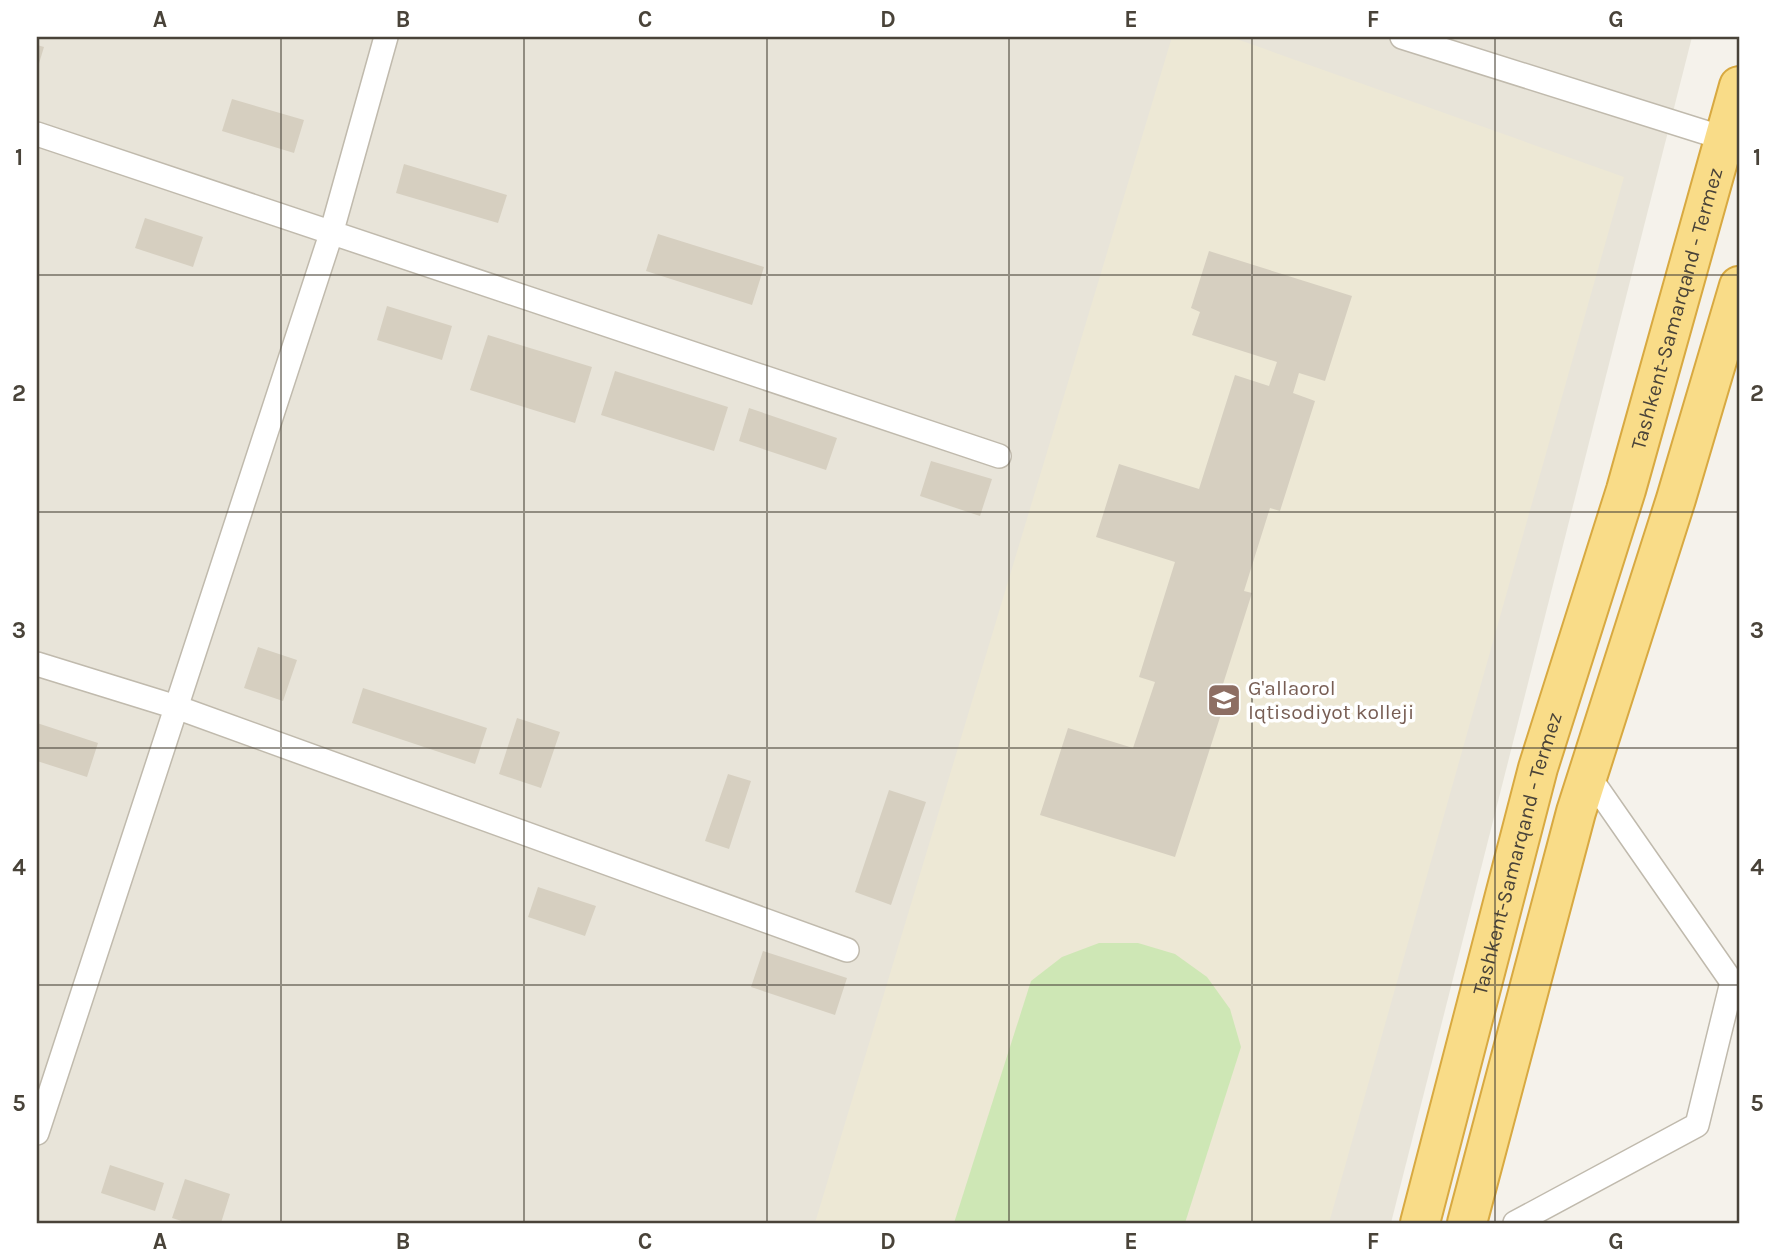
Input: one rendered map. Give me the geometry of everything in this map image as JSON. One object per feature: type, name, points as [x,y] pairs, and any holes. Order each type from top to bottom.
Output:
[{"type":"highway","name":"Tashkent-Samarqand - Termez","points":[[1420,1223],[1538,768],[1626,490],[1739,86]]},
{"type":"highway","points":[[1467,1223],[1588,775],[1676,499],[1739,286]]},
{"type":"highway","points":[[1626,490],[1633,499],[1647,508],[1666,508],[1676,499]]},
{"type":"street","points":[[37,1133],[331,234],[386,37]]},
{"type":"street","points":[[1402,37],[1723,138]]},
{"type":"street","points":[[37,134],[999,456]]},
{"type":"street","points":[[37,664],[176,707],[847,950]]},
{"type":"street","points":[[1515,1223],[1697,1125],[1732,982],[1588,775]]},
{"type":"shaded area","points":[[37,37],[1692,37],[1391,1223],[37,1223]]},
{"type":"shaded area","name":"G'allaorol Iqtisodiyot kolleji","points":[[1172,37],[1231,37],[1624,177],[1329,1223],[815,1223]]},
{"type":"green space","points":[[1099,943],[1138,943],[1175,954],[1207,977],[1230,1009],[1241,1047],[1185,1223],[954,1223],[1031,981],[1062,957]]},
{"type":"building","points":[[37,45],[44,47],[37,70]]},
{"type":"building","points":[[232,99],[304,120],[294,153],[222,131]]},
{"type":"building","points":[[404,164],[507,195],[498,223],[396,193]]},
{"type":"building","points":[[145,218],[203,237],[193,267],[135,248]]},
{"type":"building","points":[[658,234],[764,267],[752,305],[646,271]]},
{"type":"building","points":[[1209,251],[1352,296],[1325,381],[1299,373],[1293,393],[1315,401],[1280,511],[1270,508],[1244,591],[1252,593],[1217,703],[1224,705],[1175,857],[1040,815],[1068,728],[1133,748],[1155,682],[1139,677],[1175,562],[1096,537],[1119,464],[1199,489],[1235,375],[1269,386],[1277,362],[1192,335],[1200,312],[1191,308]]},
{"type":"building","points":[[387,306],[452,326],[442,360],[377,340]]},
{"type":"building","points":[[488,335],[592,367],[575,423],[470,390]]},
{"type":"building","points":[[615,371],[728,407],[714,451],[601,415]]},
{"type":"building","points":[[749,408],[837,438],[826,470],[739,441]]},
{"type":"building","points":[[931,461],[992,479],[980,516],[920,496]]},
{"type":"building","points":[[258,647],[297,660],[283,701],[244,688]]},
{"type":"building","points":[[363,688],[487,728],[475,764],[352,723]]},
{"type":"building","points":[[517,718],[560,732],[541,788],[499,774]]},
{"type":"building","points":[[37,723],[98,743],[87,777],[37,761]]},
{"type":"building","points":[[728,774],[751,781],[729,849],[705,841]]},
{"type":"building","points":[[889,790],[926,802],[891,905],[855,892]]},
{"type":"building","points":[[538,887],[596,906],[585,936],[528,917]]},
{"type":"building","points":[[763,951],[847,978],[835,1015],[751,987]]},
{"type":"building","points":[[110,1165],[164,1183],[155,1211],[101,1193]]},
{"type":"building","points":[[185,1179],[230,1194],[221,1223],[188,1223],[172,1218]]},
{"type":"place","name":"G'allaorol Iqtisodiyot kolleji","points":[[1224,700]]}]
